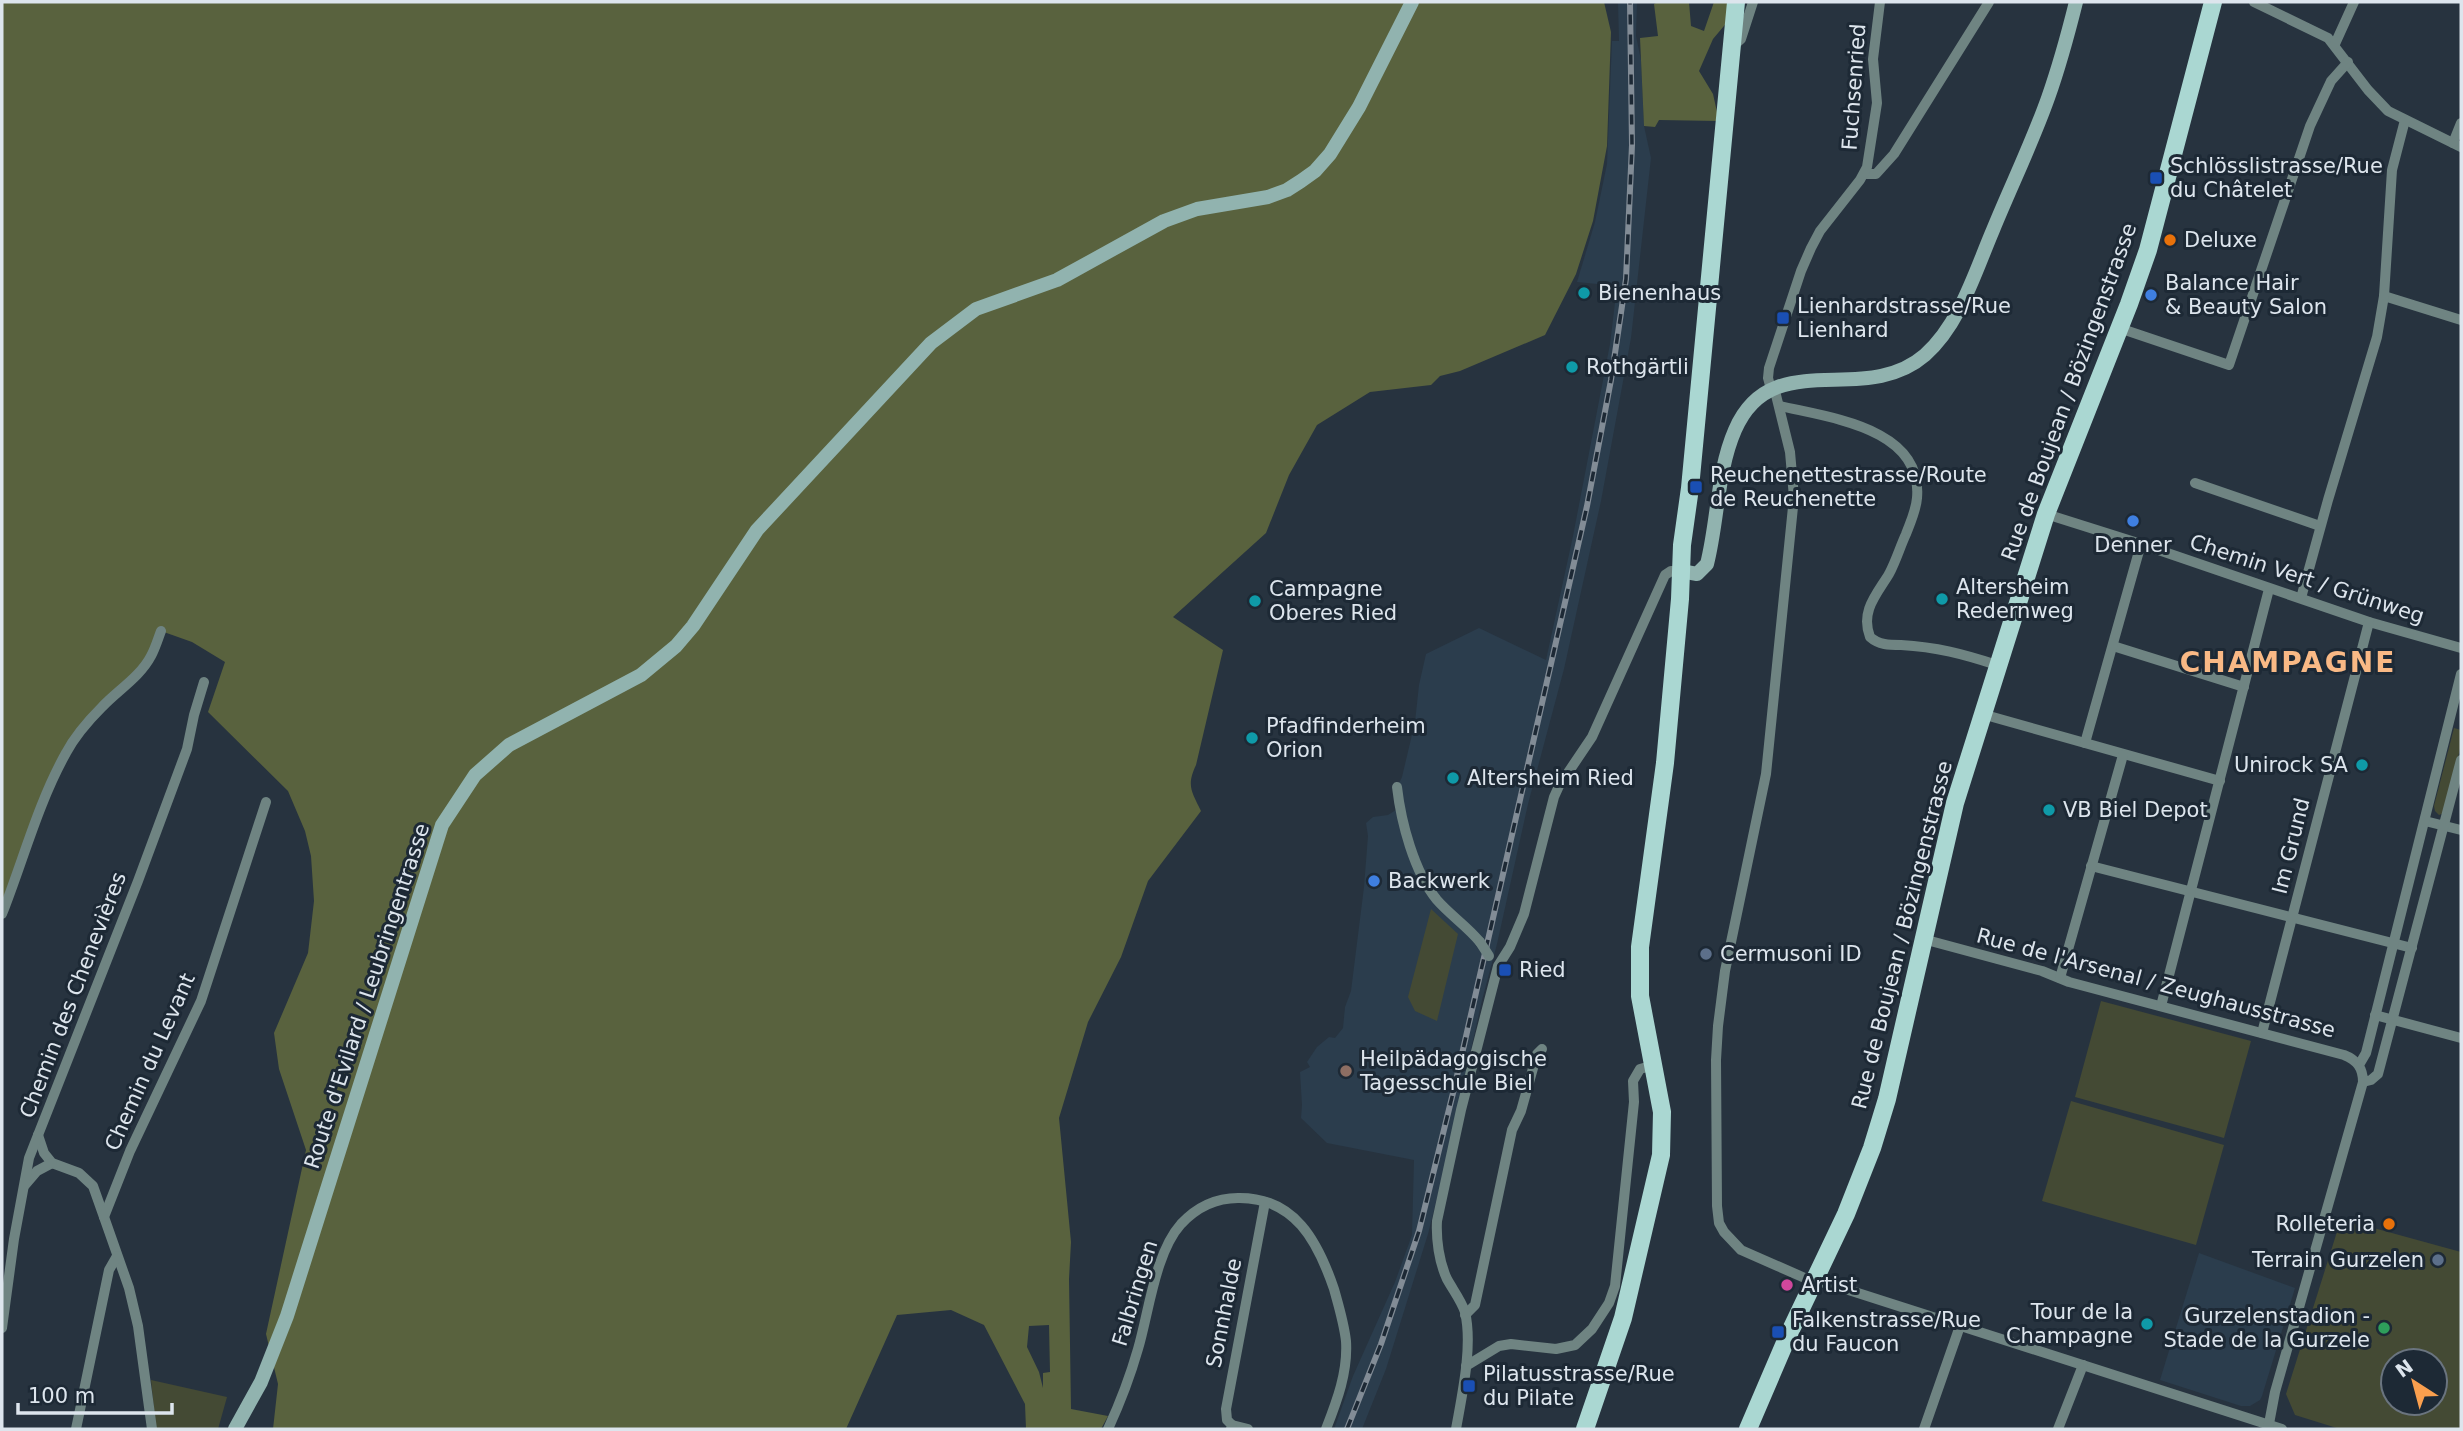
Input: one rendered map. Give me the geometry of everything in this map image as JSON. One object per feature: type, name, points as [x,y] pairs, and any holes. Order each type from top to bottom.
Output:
[{"type":"main road","points":[[1585,1429],[1623,1318],[1659,1171],[1663,1126],[1640,996],[1640,947],[1665,763],[1736,2]]},
{"type":"main road","name":"Rue de Boujean / Bözingenstrasse","points":[[1748,1429],[1858,1185],[1880,1123],[1948,828],[2046,514],[2119,328],[2154,230],[2213,2]]},
{"type":"street","name":"Route d'Evilard / Leubringentrasse","points":[[234,1429],[261,1382],[287,1316],[442,825],[475,775],[509,745],[641,675],[676,646],[693,626],[757,530],[931,343],[950,327],[976,309],[1058,280],[1164,221],[1197,209],[1268,197],[1287,190],[1315,171],[1330,154],[1359,107],[1412,2]]},
{"type":"street","points":[[1731,48],[1741,39],[1753,2]]},
{"type":"street","name":"Fuchsenried","points":[[1864,174],[1870,157],[1877,103],[1873,59],[1881,2]]},
{"type":"street","points":[[1989,2],[1894,154],[1876,174],[1864,174],[1820,231],[1793,293],[1769,368],[1768,378],[1780,406],[1790,452],[1794,497],[1766,774],[1725,971],[1718,1026],[1716,1060],[1719,1223],[1733,1244],[1752,1256],[1815,1280],[2282,1429]]},
{"type":"street","points":[[1456,1429],[1466,1366],[1465,1315],[1462,1304],[1446,1277],[1436,1235],[1437,1221],[1461,1110],[1498,966],[1510,947],[1524,914],[1554,797],[1592,737],[1665,575],[1671,571],[1697,574],[1707,564],[1733,433],[1747,409],[1773,388],[1803,380],[1861,380],[1891,374],[1917,361],[1944,334],[1970,284],[2047,100],[2076,2]]},
{"type":"street","points":[[2254,2],[2335,44],[2381,104],[2405,120],[2457,145],[2461,123]]},
{"type":"street","points":[[2335,44],[2354,2]]},
{"type":"street","points":[[2119,328],[2229,365],[2310,126],[2331,81],[2348,62]]},
{"type":"street","points":[[2301,598],[2377,337],[2384,296],[2392,170],[2405,120]]},
{"type":"street","points":[[2384,296],[2461,320]]},
{"type":"street","points":[[1780,406],[1857,424],[1881,436],[1912,465],[1916,481],[1916,508],[1893,567],[1870,604],[1867,623],[1870,637],[1879,643],[1928,646],[1954,651],[1997,665]]},
{"type":"street","points":[[2195,483],[2320,526]]},
{"type":"street","name":"Chemin Vert / Grünweg","points":[[2046,514],[2369,622],[2461,648]]},
{"type":"street","points":[[2085,743],[2141,544]]},
{"type":"street","points":[[2161,1006],[2269,589]]},
{"type":"street","name":"Im Grund","points":[[2262,1033],[2369,622]]},
{"type":"street","points":[[2,914],[38,812],[65,753],[89,720],[138,674],[151,656],[161,631]]},
{"type":"street","points":[[2113,646],[2244,687]]},
{"type":"street","points":[[2269,1427],[2275,1392],[2363,1082],[2359,1065],[2366,1053],[2461,674]]},
{"type":"street","name":"Chemin des Chenevières","points":[[2,1328],[14,1239],[29,1158],[187,750],[204,682]]},
{"type":"street","points":[[1982,714],[2220,781]]},
{"type":"street","points":[[2060,978],[2123,755]]},
{"type":"street","points":[[2363,1082],[2378,1074],[2461,760]]},
{"type":"street","points":[[1397,787],[1401,816],[1426,884],[1444,907],[1480,942],[1498,966]]},
{"type":"street","name":"Chemin du Levant","points":[[104,1217],[130,1151],[201,1001],[266,802]]},
{"type":"street","points":[[2425,821],[2461,830]]},
{"type":"street","name":"Im Grund","points":[[2091,866],[2412,948]]},
{"type":"street","name":"Rue de l'Arsenal / Zeughausstrasse","points":[[1923,939],[2344,1055],[2359,1065]]},
{"type":"street","points":[[2375,1015],[2461,1038]]},
{"type":"street","points":[[1465,1315],[1475,1305],[1512,1130],[1521,1111],[1537,1054],[1542,1049]]},
{"type":"street","points":[[1466,1366],[1499,1346],[1511,1344],[1556,1349],[1575,1345],[1592,1329],[1609,1303],[1615,1286],[1634,1102],[1633,1081],[1640,1069],[1654,1065]]},
{"type":"street","points":[[38,1135],[44,1153],[52,1163],[79,1173],[93,1186],[129,1288],[138,1326],[152,1429]]},
{"type":"street","points":[[24,1185],[37,1171],[52,1163]]},
{"type":"street","name":"Falbringen","points":[[1108,1429],[1138,1349],[1165,1252],[1176,1231],[1198,1210],[1217,1201],[1240,1198],[1265,1202],[1282,1209],[1307,1229],[1324,1261],[1342,1318],[1346,1345],[1343,1375],[1326,1429]]},
{"type":"street","name":"Sonnhalde","points":[[1231,1427],[1226,1409],[1265,1202]]},
{"type":"street","points":[[2,1238],[14,1239]]},
{"type":"street","points":[[76,1429],[109,1269],[117,1256]]},
{"type":"street","points":[[1924,1429],[1960,1326]]},
{"type":"street","points":[[2059,1429],[2083,1365]]},
{"type":"street","points":[[1231,1427],[1248,1429]]},
{"type":"shaded area","points":[[1618,2],[1637,2],[1636,36],[1641,60],[1644,126],[1651,158],[1631,338],[1601,501],[1564,669],[1528,804],[1428,1234],[1386,1369],[1362,1429],[1334,1429],[1353,1376],[1395,1282],[1412,1235],[1414,1160],[1327,1143],[1301,1118],[1300,1072],[1310,1067],[1307,1062],[1317,1047],[1329,1037],[1335,1038],[1343,1028],[1345,1007],[1351,991],[1364,887],[1368,836],[1366,823],[1373,817],[1388,815],[1399,808],[1397,787],[1402,777],[1415,722],[1426,654],[1479,628],[1546,660],[1610,344],[1617,286],[1577,282],[1595,222],[1607,164],[1612,41],[1619,41]]},
{"type":"shaded area","points":[[2199,1253],[2295,1288],[2262,1396],[2250,1406],[2241,1406],[2160,1380]]},
{"type":"green space","points":[[2,2],[1604,2],[1611,32],[1607,146],[1593,221],[1576,274],[1545,335],[1460,371],[1440,376],[1431,385],[1370,392],[1317,425],[1289,475],[1266,533],[1173,617],[1223,650],[1191,778],[1193,794],[1201,811],[1148,881],[1121,957],[1088,1022],[1059,1118],[1071,1242],[1071,1409],[1108,1416],[1101,1429],[1026,1429],[1025,1404],[984,1325],[951,1310],[897,1315],[846,1429],[273,1429],[278,1384],[266,1334],[306,1150],[279,1069],[274,1033],[308,953],[314,901],[311,856],[305,831],[288,791],[208,712],[225,662],[192,642],[161,631],[151,656],[66,753],[2,914]],"holes":[[[1049,1325],[1050,1372],[1043,1373],[1043,1388],[1027,1347],[1029,1326]]]},
{"type":"green space","points":[[1689,2],[1691,26],[1704,31],[1714,2],[1728,2],[1729,20],[1713,39],[1699,71],[1713,94],[1719,121],[1659,120],[1655,127],[1644,126],[1640,38],[1658,36],[1654,4]]},
{"type":"green space","points":[[2454,728],[2461,730],[2461,745],[2444,813],[2439,815],[2434,806]]},
{"type":"green space","points":[[1431,909],[1458,934],[1437,1021],[1415,1011],[1408,997]]},
{"type":"green space","points":[[2101,1001],[2251,1041],[2224,1138],[2075,1097]]},
{"type":"green space","points":[[2071,1101],[2224,1145],[2196,1245],[2042,1201]]},
{"type":"green space","name":"Gurzelenstadion - Stade de la Gurzele","points":[[2341,1219],[2461,1252],[2461,1429],[2340,1429],[2295,1415],[2286,1394]]},
{"type":"green space","points":[[151,1380],[227,1397],[218,1429],[156,1429]]},
{"type":"railway","points":[[1347,1429],[1381,1344],[1419,1231],[1587,506],[1611,380],[1626,279],[1632,145],[1630,2]]},
{"type":"place","name":"Schlösslistrasse/Rue du Châtelet","points":[[2156,178]]},
{"type":"place","name":"Deluxe","points":[[2170,240]]},
{"type":"place","name":"Bienenhaus","points":[[1584,293]]},
{"type":"place","name":"Balance Hair & Beauty Salon","points":[[2151,295]]},
{"type":"place","name":"Lienhardstrasse/Rue Lienhard","points":[[1783,318]]},
{"type":"place","name":"Rothgärtli","points":[[1572,367]]},
{"type":"place","name":"Reuchenettestrasse/Route de Reuchenette","points":[[1696,487]]},
{"type":"place","name":"Denner","points":[[2133,521]]},
{"type":"place","name":"Altersheim Redernweg","points":[[1942,599]]},
{"type":"place","name":"Campagne Oberes Ried","points":[[1255,601]]},
{"type":"place","name":"Pfadfinderheim Orion","points":[[1252,738]]},
{"type":"place","name":"Unirock SA","points":[[2362,765]]},
{"type":"place","name":"Altersheim Ried","points":[[1453,778]]},
{"type":"place","name":"VB Biel Depot","points":[[2049,810]]},
{"type":"place","name":"Backwerk","points":[[1374,881]]},
{"type":"place","name":"Cermusoni ID","points":[[1706,954]]},
{"type":"place","name":"Ried","points":[[1505,970]]},
{"type":"place","name":"Heilpädagogische Tagesschule Biel","points":[[1346,1071]]},
{"type":"place","name":"Rolleteria","points":[[2389,1224]]},
{"type":"place","name":"Terrain Gurzelen","points":[[2438,1260]]},
{"type":"place","name":"Artist","points":[[1787,1285]]},
{"type":"place","name":"Tour de la Champagne","points":[[2147,1324]]},
{"type":"place","name":"Gurzelenstadion - Stade de la Gurzele","points":[[2384,1328]]},
{"type":"place","name":"Falkenstrasse/Rue du Faucon","points":[[1778,1332]]},
{"type":"place","name":"Pilatusstrasse/Rue du Pilate","points":[[1469,1386]]},
{"type":"district","name":"CHAMPAGNE","points":[[2288,662]]}]
